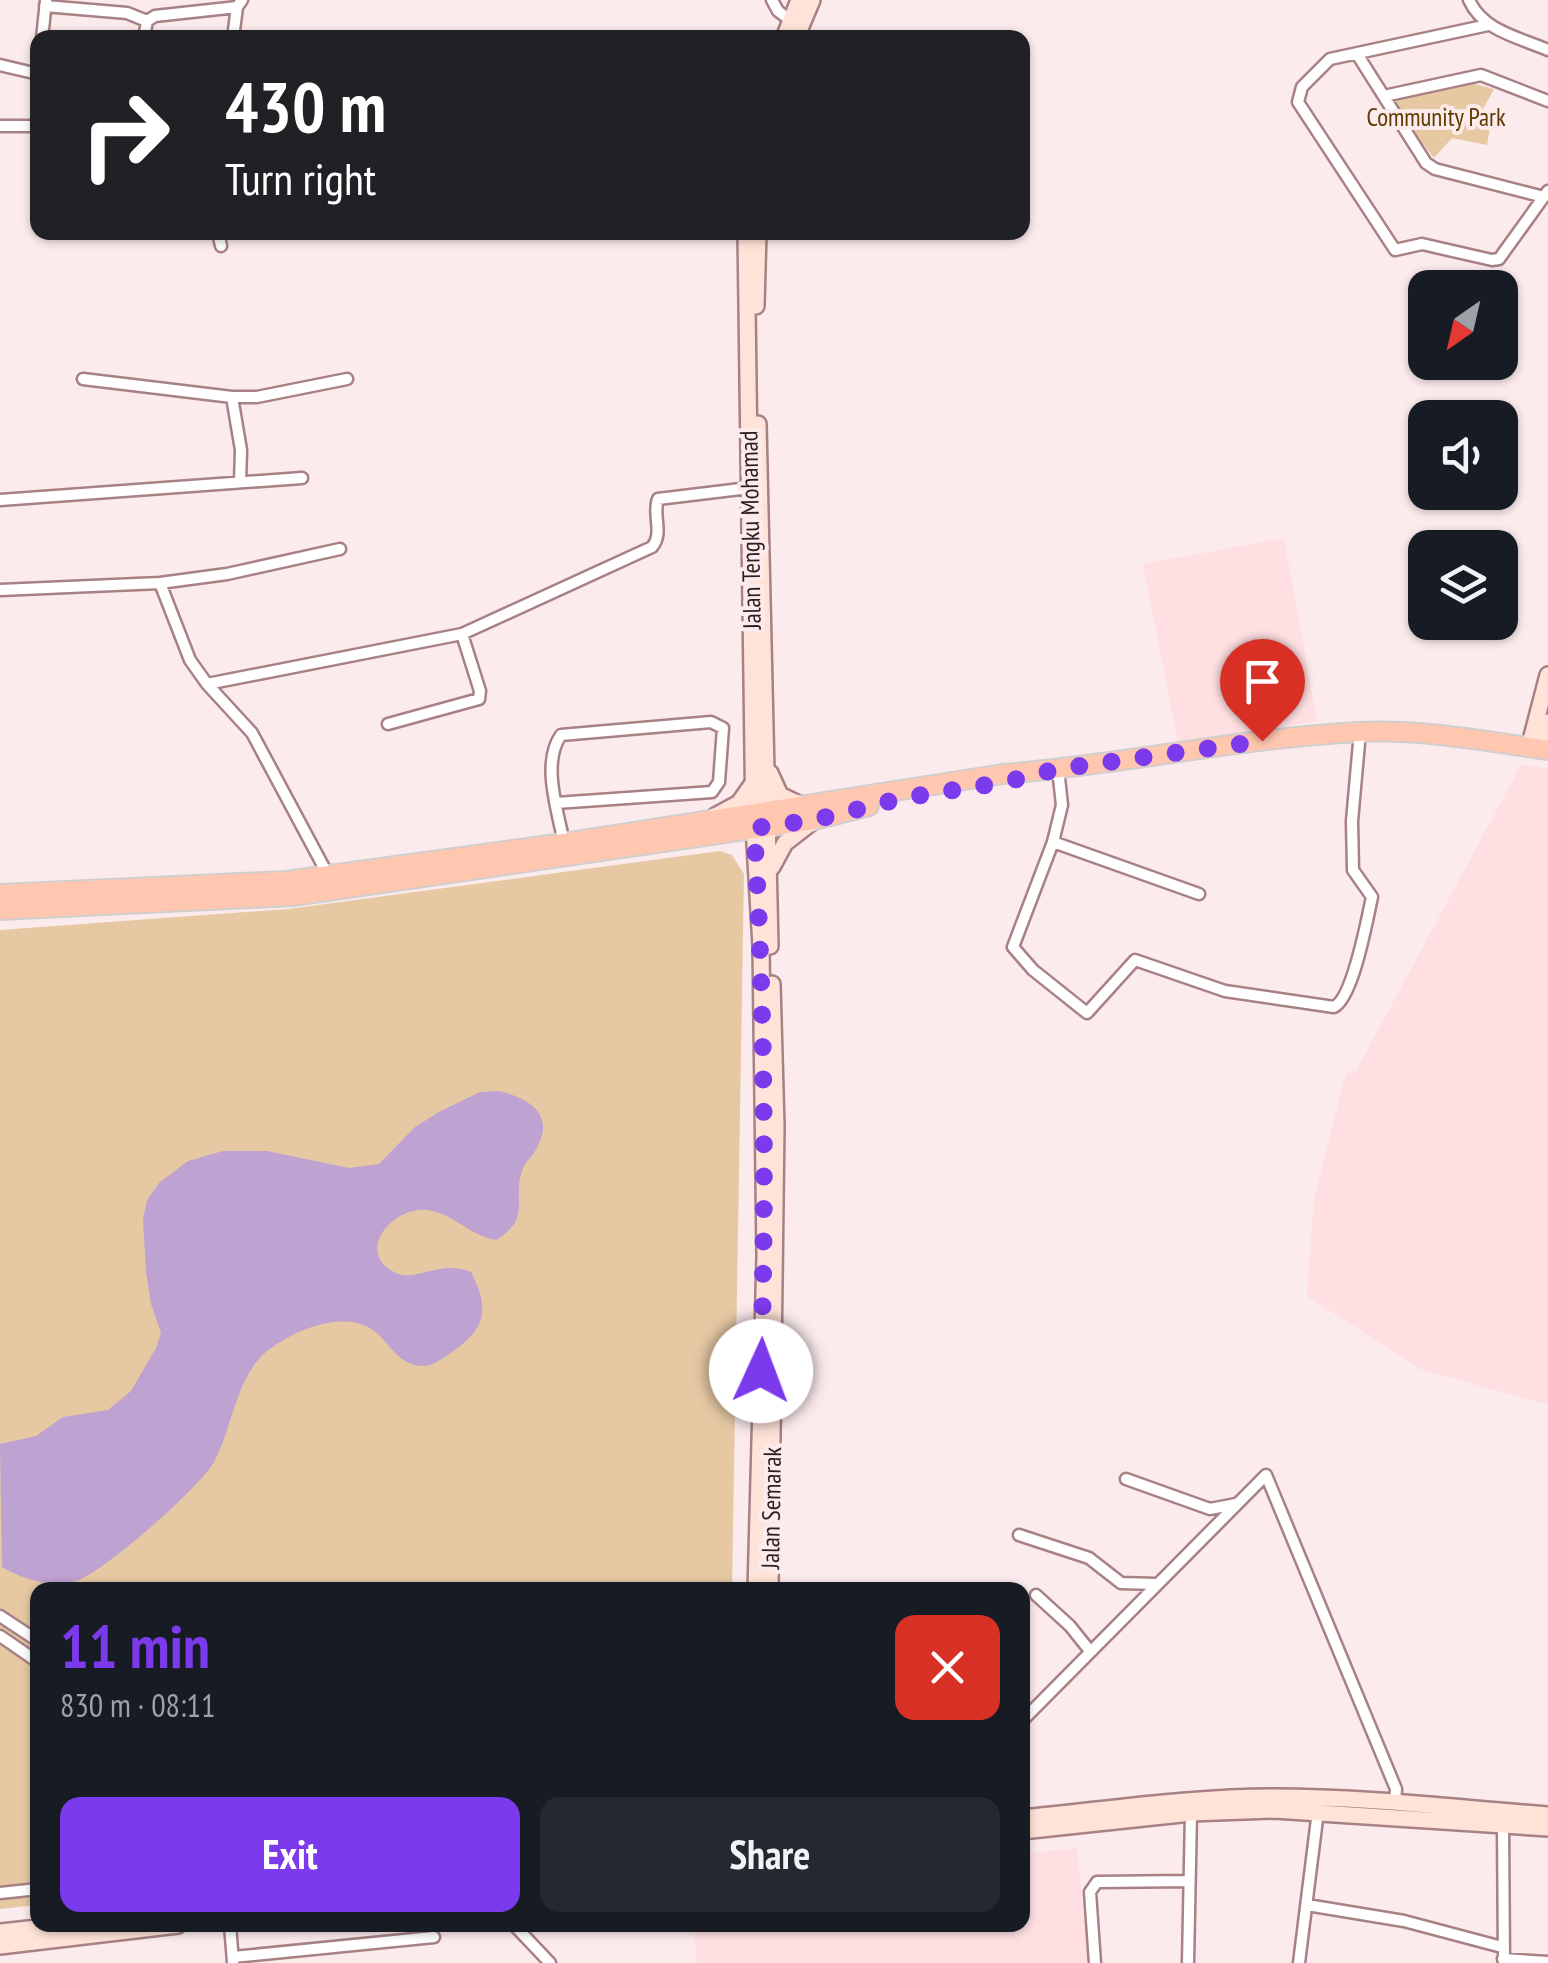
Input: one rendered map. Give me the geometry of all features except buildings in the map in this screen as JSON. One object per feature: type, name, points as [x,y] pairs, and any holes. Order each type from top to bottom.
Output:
[{"type":"main road","points":[[787,30],[799,0]]},
{"type":"main road","points":[[799,30],[812,0]]},
{"type":"main road","name":"Jalan Tengku Mohamad","points":[[746,240],[754,781],[761,819]]},
{"type":"main road","name":"Jalan Tengku Mohamad","points":[[758,240],[765,755],[761,819]]},
{"type":"main road","points":[[0,910],[293,896],[565,851],[702,821],[808,813],[1239,742],[1360,732],[1428,734],[1539,749],[1548,675]]},
{"type":"main road","points":[[765,755],[777,790],[808,813]]},
{"type":"main road","points":[[702,821],[739,803],[754,781]]},
{"type":"main road","points":[[723,833],[743,842],[763,867],[808,813]]},
{"type":"main road","points":[[0,894],[286,881],[723,833],[761,819]]},
{"type":"main road","name":"Jalan Semarak","points":[[761,819],[776,1126],[770,1582]]},
{"type":"main road","name":"Jalan Semarak","points":[[756,1582],[765,1256],[763,867]]},
{"type":"main road","points":[[1030,1817],[1239,1798],[1337,1798],[1548,1816]]},
{"type":"main road","points":[[1030,1830],[1191,1813],[1318,1811],[1548,1828]]},
{"type":"main road","points":[[0,1932],[30,1929]]},
{"type":"main road","points":[[0,1946],[119,1932]]},
{"type":"street","points":[[772,0],[790,20]]},
{"type":"street","points":[[1468,0],[1476,16],[1488,25],[1548,50]]},
{"type":"street","points":[[43,30],[46,3],[127,13],[147,20],[240,4],[235,30]]},
{"type":"street","points":[[145,30],[147,20]]},
{"type":"street","points":[[1357,54],[1426,163],[1435,169],[1546,194],[1499,259],[1422,244],[1394,250],[1298,102],[1302,87],[1330,59],[1488,25]]},
{"type":"street","points":[[0,65],[30,72]]},
{"type":"street","points":[[1384,96],[1480,75],[1548,101]]},
{"type":"street","points":[[0,126],[30,126]]},
{"type":"street","points":[[220,240],[221,246]]},
{"type":"street","points":[[84,379],[232,397],[258,397],[347,379]]},
{"type":"street","points":[[232,397],[241,450],[240,482]]},
{"type":"street","points":[[0,500],[302,478]]},
{"type":"street","points":[[207,684],[462,634],[652,547],[657,540],[658,499],[748,488]]},
{"type":"street","points":[[0,590],[160,583],[227,574],[340,550]]},
{"type":"street","points":[[160,583],[190,660],[252,733],[328,875]]},
{"type":"street","points":[[388,724],[479,699],[462,634]]},
{"type":"street","points":[[556,803],[712,792],[719,782],[723,728],[711,722],[566,732],[554,747],[556,803],[565,851]]},
{"type":"street","points":[[1054,770],[1062,805],[1053,842],[1013,946],[1032,970],[1086,1013],[1135,960],[1225,990],[1338,1006],[1358,958],[1372,897],[1353,870],[1352,821],[1360,732]]},
{"type":"street","points":[[1053,842],[1199,894]]},
{"type":"street","points":[[1030,1713],[1266,1474],[1396,1789],[1394,1803]]},
{"type":"street","points":[[1126,1479],[1210,1509],[1237,1504]]},
{"type":"street","points":[[1019,1536],[1088,1558],[1122,1582],[1158,1584]]},
{"type":"street","points":[[1036,1595],[1072,1628],[1090,1651]]},
{"type":"street","points":[[0,1616],[30,1636]]},
{"type":"street","points":[[0,1636],[30,1657]]},
{"type":"street","points":[[1299,1963],[1318,1811]]},
{"type":"street","points":[[1188,1963],[1191,1813]]},
{"type":"street","points":[[1502,1824],[1504,1961],[1548,1962]]},
{"type":"street","points":[[1096,1963],[1090,1892],[1097,1882],[1189,1881]]},
{"type":"street","points":[[0,1893],[30,1889]]},
{"type":"street","points":[[1307,1905],[1404,1920],[1502,1946]]},
{"type":"street","points":[[521,1932],[550,1963]]},
{"type":"street","points":[[233,1956],[434,1937]]},
{"type":"street","points":[[311,1948],[312,1963]]},
{"type":"shaded area","points":[[1284,538],[1317,721],[1178,743],[1143,564]]},
{"type":"shaded area","points":[[1521,765],[1548,768],[1548,1405],[1420,1369],[1307,1296],[1314,1199],[1346,1073],[1355,1073]]},
{"type":"shaded area","points":[[499,1091],[521,1099],[537,1110],[541,1118],[541,1138],[519,1181],[519,1208],[514,1224],[496,1240],[439,1213],[418,1210],[396,1219],[380,1236],[377,1246],[384,1265],[396,1273],[413,1275],[449,1268],[471,1272],[482,1309],[481,1319],[470,1337],[442,1359],[425,1366],[406,1361],[361,1324],[332,1322],[303,1330],[266,1352],[256,1363],[214,1462],[171,1509],[128,1547],[89,1575],[72,1582],[38,1581],[2,1567],[0,1444],[36,1436],[63,1417],[108,1410],[131,1391],[156,1348],[161,1333],[151,1304],[143,1219],[147,1200],[160,1182],[188,1161],[223,1151],[267,1151],[349,1168],[379,1164],[415,1127],[480,1092]]},
{"type":"shaded area","points":[[1077,1848],[1088,1963],[697,1963],[695,1932],[1030,1932],[1030,1853]]},
{"type":"green space","name":"Community Park","points":[[1471,83],[1494,89],[1483,109],[1492,116],[1487,145],[1452,138],[1434,158],[1386,98]]},
{"type":"green space","points":[[720,851],[732,855],[744,874],[732,1582],[30,1582],[30,1906],[0,1909],[0,930],[288,909]]},
{"type":"route","points":[[761,1371],[765,1256],[761,946],[754,828],[814,820],[903,798],[1005,782],[1058,769],[1262,741]]}]
